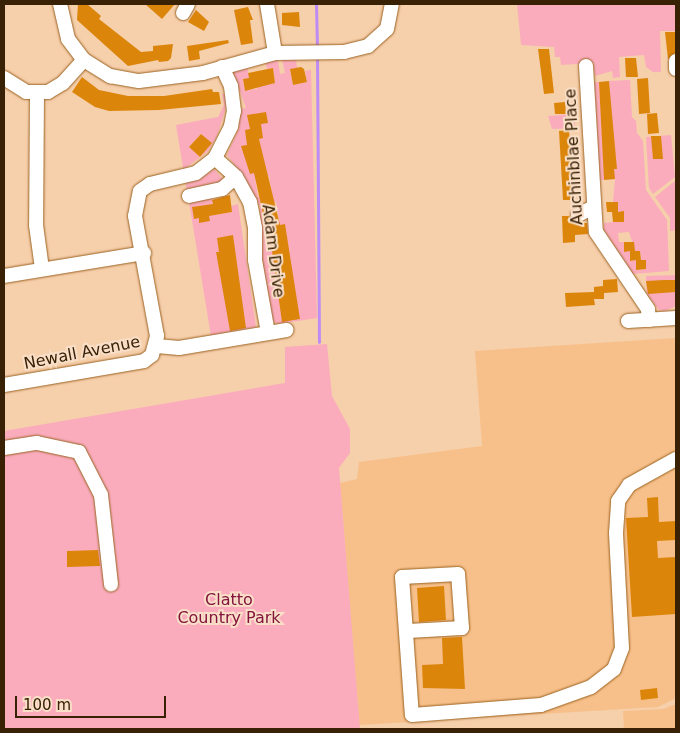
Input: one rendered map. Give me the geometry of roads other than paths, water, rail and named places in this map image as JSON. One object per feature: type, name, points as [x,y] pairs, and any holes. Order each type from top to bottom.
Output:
[{"type":"street","points":[[60,4],[68,39],[84,60],[110,76],[139,81],[191,76],[275,53],[358,50],[378,41],[387,29],[392,4]]},
{"type":"street","points":[[266,4],[275,53]]},
{"type":"street","points":[[4,78],[21,90],[37,94],[58,87],[84,60]]},
{"type":"street","points":[[676,61],[676,69]]},
{"type":"street","name":"Auchinblae Place","points":[[586,66],[596,232],[648,308],[649,320]]},
{"type":"street","points":[[157,346],[144,253],[135,216],[140,191],[150,184],[196,173],[215,158],[232,126],[234,111],[231,86],[222,67]]},
{"type":"street","points":[[37,94],[36,225],[42,269]]},
{"type":"street","name":"Adam Drive","points":[[215,158],[236,177],[250,202],[254,216],[255,260],[268,333]]},
{"type":"street","points":[[189,196],[222,189],[236,177]]},
{"type":"street","points":[[578,215],[594,207]]},
{"type":"street","points":[[4,276],[144,253]]},
{"type":"street","points":[[628,321],[676,318]]},
{"type":"street","points":[[268,333],[286,330]]},
{"type":"street","name":"Newall Avenue","points":[[4,385],[144,361],[157,346],[179,348],[268,333]]},
{"type":"street","points":[[4,448],[37,443],[80,452],[101,495],[111,584]]},
{"type":"street","points":[[408,631],[462,628],[458,574],[402,577],[408,631],[412,715],[541,705],[591,687],[614,670],[622,648],[618,501],[629,485],[676,460]]},
{"type":"waterway","points":[[316,4],[317,49]]},
{"type":"waterway","points":[[317,56],[319,342]]},
{"type":"park label","name":"Clatto Country Park","points":[[229,609]]}]
